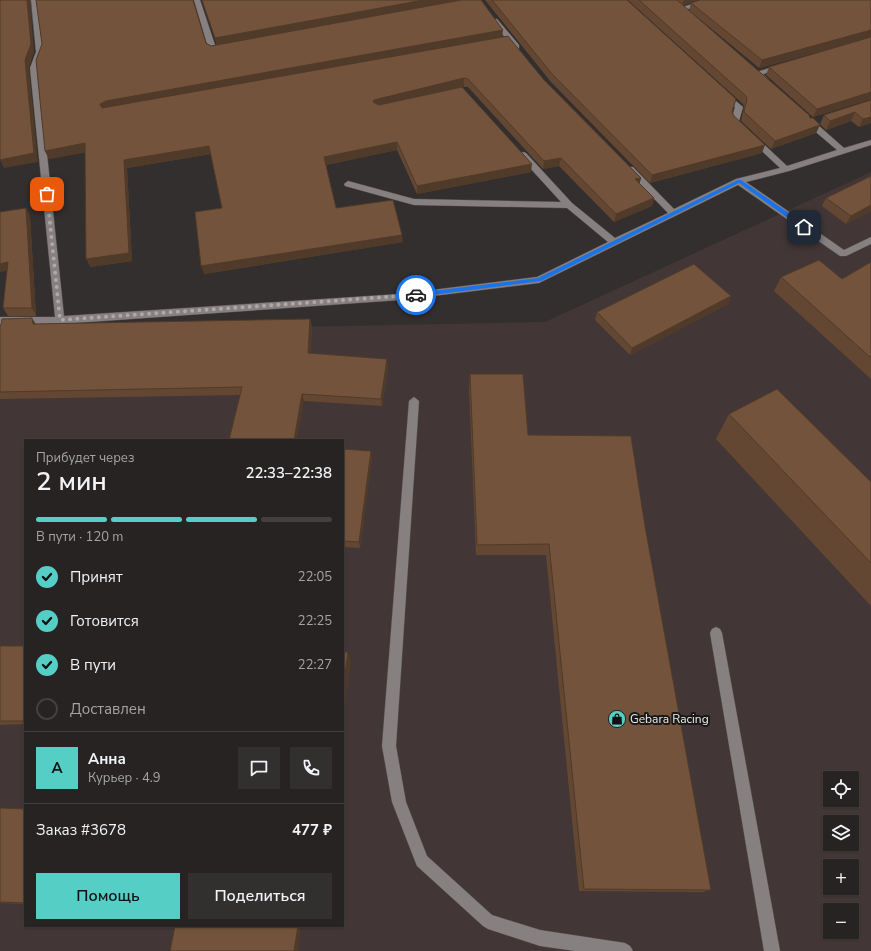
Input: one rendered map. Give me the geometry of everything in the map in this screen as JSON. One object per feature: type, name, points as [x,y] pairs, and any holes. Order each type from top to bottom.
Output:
[{"type":"lane","points":[[34,0],[40,52],[34,68],[60,320]]},
{"type":"lane","points":[[197,0],[213,51],[228,48]]},
{"type":"lane","points":[[671,0],[684,11],[715,0]]},
{"type":"lane","points":[[489,12],[506,41],[519,51]]},
{"type":"lane","points":[[774,88],[755,70],[788,64]]},
{"type":"lane","points":[[721,91],[739,107],[735,121],[786,169]]},
{"type":"lane","points":[[800,113],[814,122],[842,150]]},
{"type":"lane","points":[[0,321],[60,320],[400,297],[539,280],[740,181],[786,169],[871,142]]},
{"type":"lane","points":[[516,148],[569,205],[614,242]]},
{"type":"lane","points":[[624,163],[673,213]]},
{"type":"lane","points":[[740,181],[843,254],[871,240]]},
{"type":"lane","points":[[348,184],[414,202],[569,205]]},
{"type":"lane","points":[[414,401],[389,746],[399,802],[422,861],[488,921],[540,938],[625,951]]},
{"type":"lane","points":[[716,633],[772,951]]},
{"type":"shaded area","points":[[871,172],[871,951],[0,951],[0,333],[545,322]]},
{"type":"building","points":[[0,0],[27,0],[31,44],[25,60],[34,153],[0,160]]},
{"type":"building","points":[[36,0],[193,0],[206,43],[211,46],[461,0],[481,0],[503,30],[106,101],[100,104],[102,108],[508,36],[544,80],[641,178],[635,179],[654,198],[616,214],[561,158],[544,161],[468,79],[464,78],[374,100],[373,102],[379,105],[462,87],[532,164],[417,186],[397,142],[324,157],[336,208],[393,200],[402,235],[201,266],[195,212],[222,208],[209,146],[124,160],[129,253],[86,259],[85,143],[45,151],[36,60],[42,44]]},
{"type":"building","points":[[202,0],[424,0],[215,38]]},
{"type":"building","points":[[492,0],[627,0],[736,99],[732,112],[734,116],[765,145],[652,175],[552,74]]},
{"type":"building","points":[[639,0],[677,0],[809,115],[810,118],[813,118],[820,125],[775,141],[744,112],[747,99],[746,96]]},
{"type":"building","points":[[700,0],[871,0],[871,30],[762,60],[691,3]]},
{"type":"building","points":[[871,37],[871,92],[817,109],[769,67]]},
{"type":"building","points":[[871,100],[871,117],[863,119],[855,112],[830,121],[824,115]]},
{"type":"building","points":[[871,176],[871,205],[851,216],[826,198]]},
{"type":"building","points":[[26,208],[32,308],[3,308],[8,262],[0,264],[0,212]]},
{"type":"building","points":[[819,260],[842,279],[871,262],[871,358],[781,277]]},
{"type":"building","points":[[694,264],[731,296],[632,348],[597,312]]},
{"type":"building","points":[[32,318],[33,324],[310,319],[308,353],[387,359],[381,399],[302,394],[294,439],[229,439],[242,387],[0,392],[0,325],[2,319]]},
{"type":"building","points":[[470,374],[523,374],[528,435],[631,436],[645,526],[711,890],[584,889],[549,544],[477,545]]},
{"type":"building","points":[[777,389],[871,482],[871,563],[729,414]]},
{"type":"building","points":[[344,449],[371,451],[359,542],[344,541]]},
{"type":"building","points":[[0,646],[24,646],[24,721],[0,721]]},
{"type":"building","points":[[344,652],[348,652],[344,682]]},
{"type":"building","points":[[0,808],[24,809],[24,903],[0,902]]},
{"type":"building","points":[[175,927],[298,927],[294,951],[170,951]]},
{"type":"way so far","points":[[47,194],[60,320],[416,295]]},
{"type":"place","name":"Gebara Racing","points":[[617,719]]},
{"type":"route","points":[[416,295],[539,280],[740,181],[804,227]]}]
